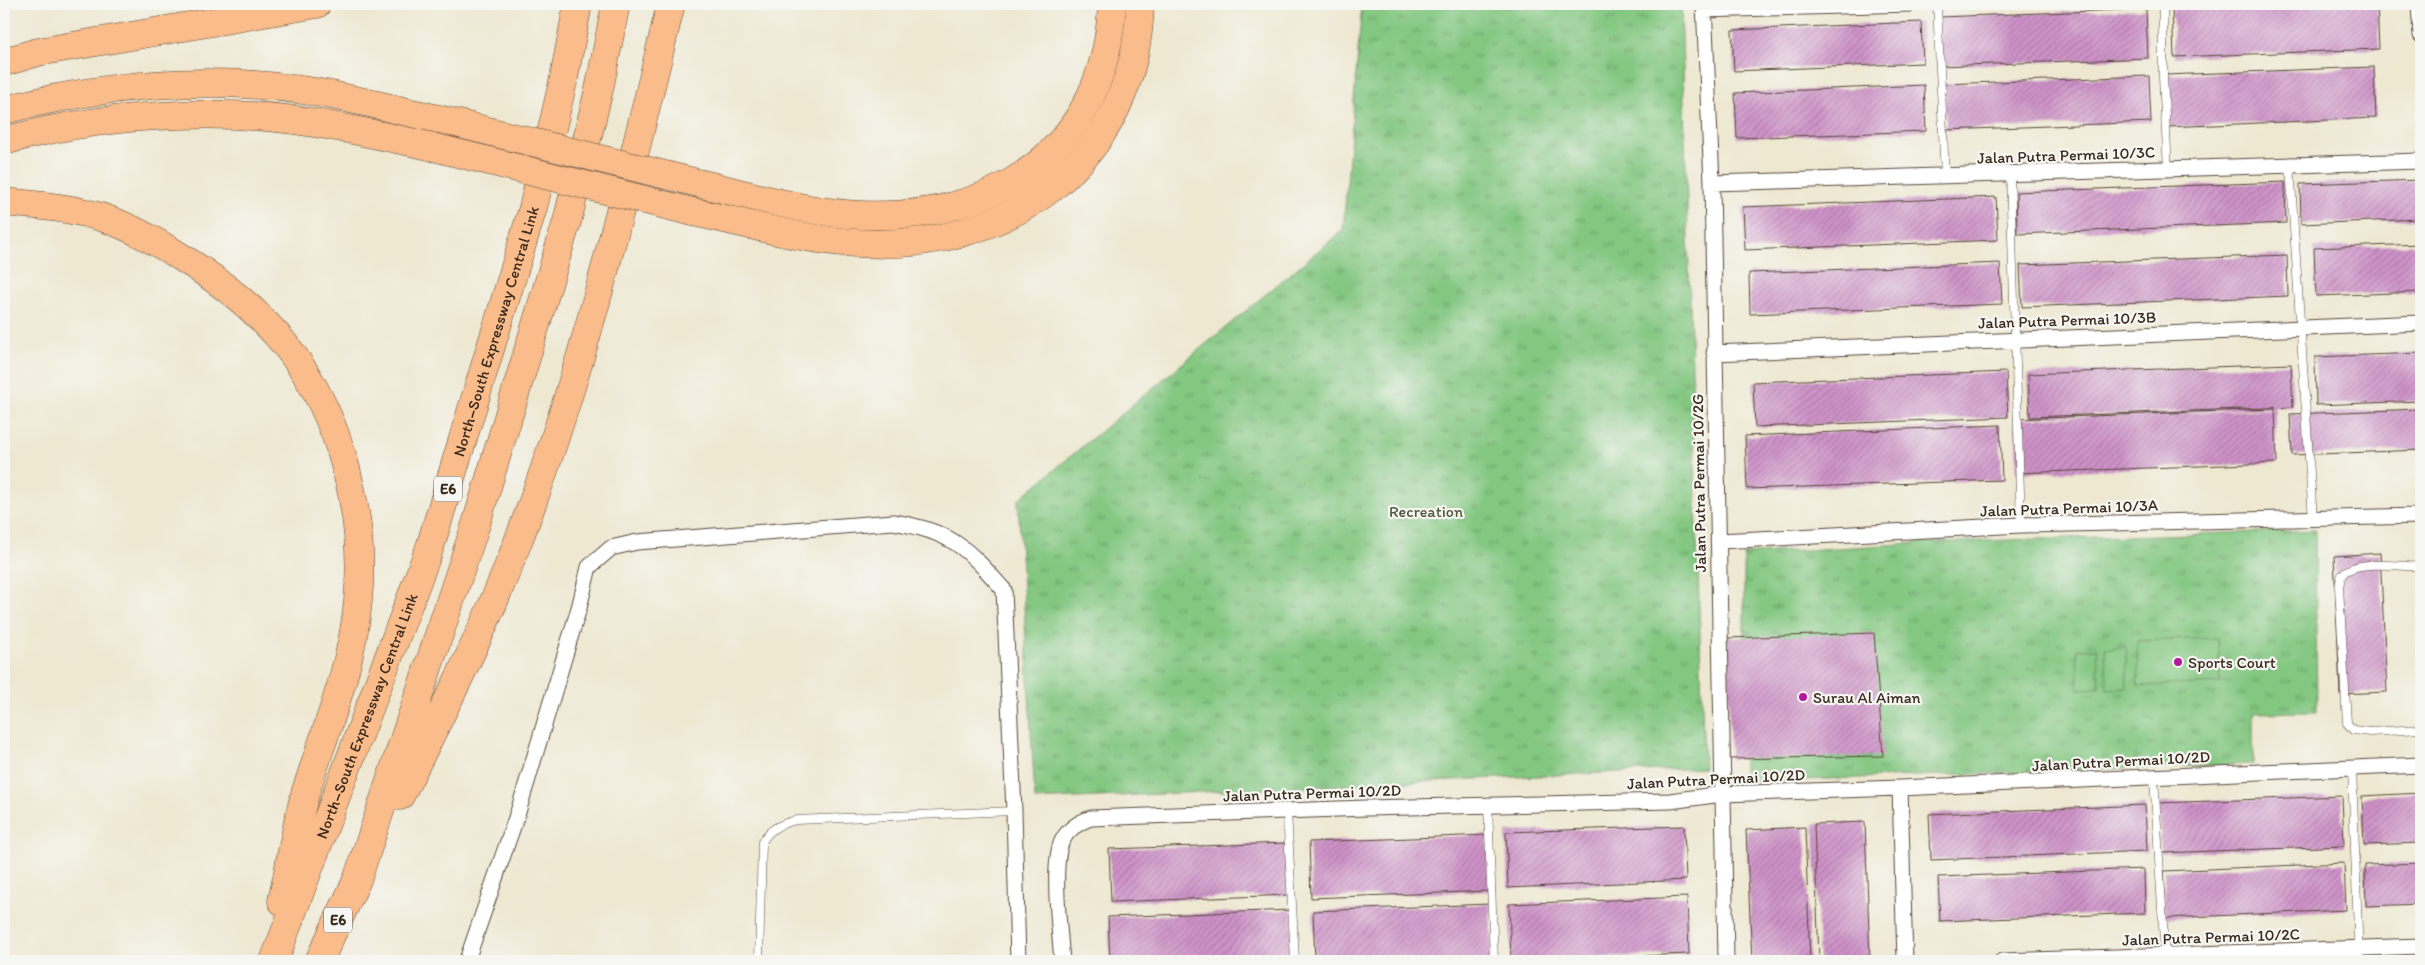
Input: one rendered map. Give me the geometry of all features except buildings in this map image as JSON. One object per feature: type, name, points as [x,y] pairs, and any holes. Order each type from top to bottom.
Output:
[{"type":"highway","points":[[4,62],[38,52],[317,4]]},
{"type":"highway","name":"North–South Expressway Central Link","points":[[274,961],[430,547],[533,208],[564,78],[578,4]]},
{"type":"highway","name":"E6","points":[[319,961],[357,880],[476,524],[568,218],[600,85],[616,4]]},
{"type":"highway","points":[[357,880],[453,690],[508,567],[518,540],[567,396],[603,276],[671,4]]},
{"type":"highway","points":[[4,110],[39,101],[157,85],[209,83],[309,91],[439,119],[702,184],[818,210],[862,215],[924,213],[967,203],[989,194],[1019,177],[1045,158],[1073,128],[1095,89],[1104,64],[1109,47],[1112,4]]},
{"type":"highway","points":[[4,141],[46,129],[83,124],[209,114],[296,120],[433,147],[693,212],[807,237],[864,244],[898,243],[946,237],[997,220],[1030,204],[1058,184],[1094,146],[1108,125],[1122,97],[1134,61],[1140,24],[1140,4]]},
{"type":"highway","points":[[4,202],[52,206],[113,222],[143,234],[208,274],[239,296],[288,348],[312,385],[331,427],[346,468],[355,511],[360,555],[353,641],[304,797],[269,961]]},
{"type":"street","points":[[1704,7],[1910,4]]},
{"type":"street","points":[[2419,4],[2421,36]]},
{"type":"street","name":"Jalan Putra Permai 10/2G","points":[[1704,7],[1712,183],[1726,961]]},
{"type":"street","name":"Jalan Putra Permai 10/3C","points":[[1712,183],[2421,161]]},
{"type":"street","name":"Jalan Putra Permai 10/3B","points":[[1714,353],[2421,323]]},
{"type":"street","name":"Jalan Putra Permai 10/3A","points":[[1718,541],[2021,525],[2313,520],[2421,516]]},
{"type":"street","points":[[467,960],[518,812],[579,608],[589,567],[611,548],[637,542],[893,522],[924,527],[948,537],[977,561],[1004,590],[1014,811],[1018,961]]},
{"type":"street","name":"Jalan Putra Permai 10/2D","points":[[1062,961],[1057,859],[1062,842],[1070,829],[1091,818],[1670,801],[1722,794],[2421,765]]},
{"type":"street","points":[[1900,788],[1905,961]]},
{"type":"street","name":"Jalan Putra Permai 10/2C","points":[[2002,961],[2358,955],[2421,946]]},
{"type":"lane","points":[[1937,4],[1945,176]]},
{"type":"lane","points":[[2163,4],[2163,77],[2168,169]]},
{"type":"lane","points":[[2290,166],[2313,520]]},
{"type":"lane","points":[[2010,174],[2021,525]]},
{"type":"lane","points":[[2421,567],[2376,565],[2359,567],[2348,570],[2342,576],[2339,587],[2347,723],[2353,730],[2370,732],[2421,729]]},
{"type":"lane","points":[[2352,767],[2358,955]]},
{"type":"lane","points":[[2154,777],[2165,959]]},
{"type":"lane","points":[[1488,805],[1494,961]]},
{"type":"lane","points":[[759,961],[762,842],[767,832],[782,824],[796,820],[1014,811]]},
{"type":"lane","points":[[1287,811],[1295,961]]},
{"type":"green space","name":"Recreation","points":[[1362,4],[1681,4],[1704,768],[1035,800],[1018,500],[1343,230]]},
{"type":"green space","points":[[2315,530],[2317,712],[2253,713],[2253,764],[1744,782],[1744,554],[1915,543]]},
{"type":"green space","name":"Sports Court","points":[[2218,638],[2220,683],[2138,686],[2137,641]]},
{"type":"green space","points":[[2126,647],[2127,688],[2107,689],[2105,648]]},
{"type":"green space","points":[[2097,648],[2099,688],[2078,689],[2077,649]]},
{"type":"place","name":"Sports Court","points":[[2178,662]]},
{"type":"place","name":"Surau Al Aiman","points":[[1803,697]]}]
